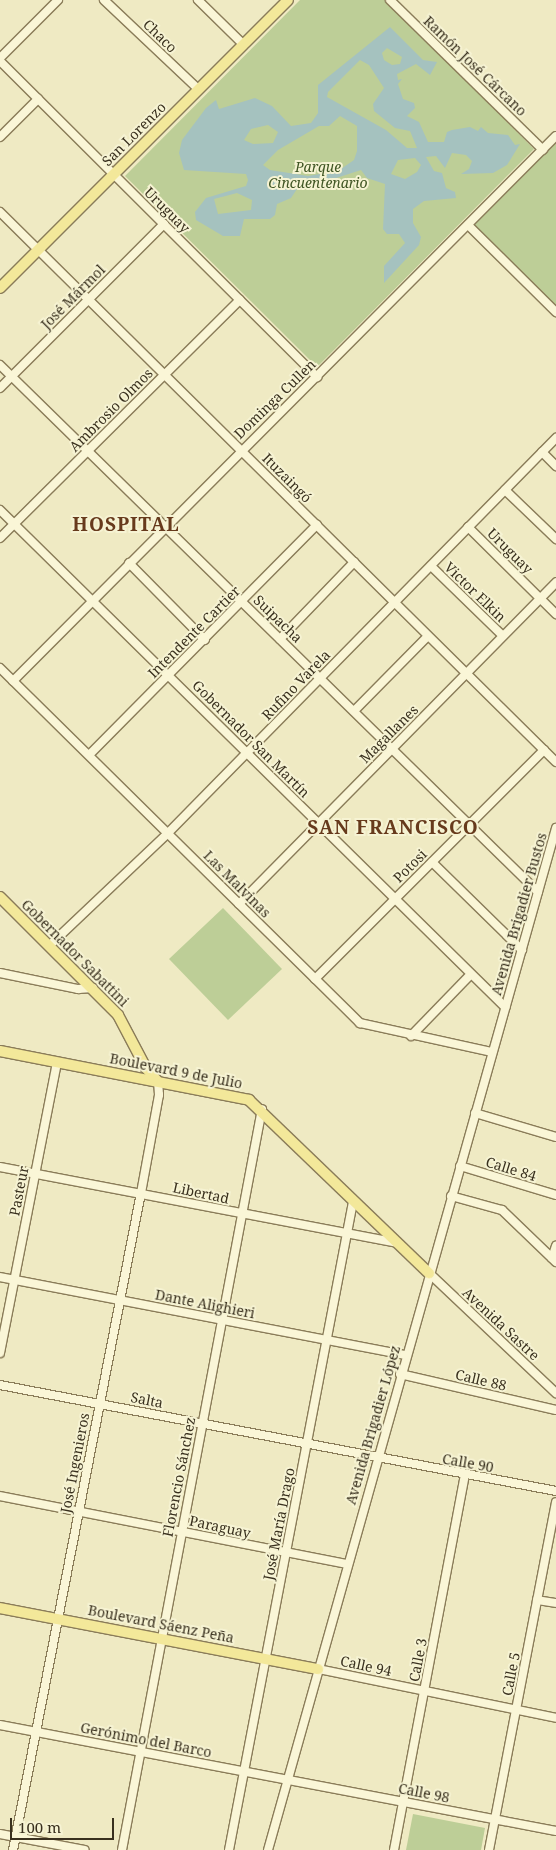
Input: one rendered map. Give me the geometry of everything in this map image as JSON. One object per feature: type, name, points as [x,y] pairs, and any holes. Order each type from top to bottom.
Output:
[{"type":"main road","name":"San Lorenzo","points":[[0,288],[288,0]]},
{"type":"main road","name":"Gobernador Sabattini","points":[[0,897],[118,1015],[146,1068],[158,1082]]},
{"type":"main road","name":"Boulevard 9 de Julio","points":[[0,1051],[239,1096],[262,1110],[353,1202],[429,1273]]},
{"type":"main road","name":"Boulevard Sáenz Peña","points":[[0,1608],[318,1669]]},
{"type":"street","points":[[0,59],[58,0]]},
{"type":"street","name":"Chaco","points":[[104,0],[198,89]]},
{"type":"street","points":[[198,0],[243,44]]},
{"type":"street","name":"Ramón José Cárcano","points":[[390,0],[543,150]]},
{"type":"street","name":"Uruguay","points":[[0,59],[317,377]]},
{"type":"street","points":[[0,137],[38,99]]},
{"type":"street","name":"Dominga Cullen","points":[[13,681],[164,526],[317,377],[556,136]]},
{"type":"street","name":"Ituzaingó","points":[[0,212],[556,762]]},
{"type":"street","name":"José Mármol","points":[[0,388],[164,224]]},
{"type":"street","points":[[468,225],[556,312]]},
{"type":"street","name":"Ambrosio Olmos","points":[[0,538],[240,300]]},
{"type":"street","name":"Suipacha","points":[[0,365],[538,892]]},
{"type":"street","name":"Rufino Varela","points":[[50,945],[168,833],[556,438]]},
{"type":"street","points":[[542,452],[556,466]]},
{"type":"street","points":[[505,490],[556,539]]},
{"type":"street","name":"Gobernador San Martín","points":[[0,510],[505,1007]]},
{"type":"street","name":"Intendente Cartier","points":[[89,756],[317,525]]},
{"type":"street","name":"Uruguay","points":[[468,527],[556,614]]},
{"type":"street","points":[[280,639],[354,562]]},
{"type":"street","points":[[128,564],[205,640]]},
{"type":"street","name":"Victor Elkin","points":[[430,566],[503,636]]},
{"type":"street","name":"Magallanes","points":[[239,904],[556,582]]},
{"type":"street","points":[[354,711],[428,636]]},
{"type":"street","name":"Las Malvinas","points":[[0,668],[239,904],[367,1027],[492,1052]]},
{"type":"street","name":"Potosi","points":[[315,978],[544,750]]},
{"type":"street","name":"Avenida Brigadier Bustos","points":[[505,1007],[538,892],[553,851],[556,828]]},
{"type":"street","points":[[432,862],[522,950]]},
{"type":"street","points":[[0,973],[78,990],[93,988]]},
{"type":"street","points":[[411,1036],[471,974]]},
{"type":"street","name":"Avenida Brigadier López","points":[[268,1850],[376,1458],[505,1007]]},
{"type":"street","name":"Pasteur","points":[[0,1353],[57,1063]]},
{"type":"street","name":"José Ingenieros","points":[[13,1850],[141,1193],[159,1095],[158,1082]]},
{"type":"street","name":"Florencio Sánchez","points":[[122,1850],[262,1110]]},
{"type":"street","points":[[475,1113],[556,1136]]},
{"type":"street","name":"Calle 84","points":[[460,1166],[556,1195]]},
{"type":"street","name":"Libertad","points":[[0,1167],[397,1244]]},
{"type":"street","points":[[451,1196],[502,1210],[554,1260]]},
{"type":"street","name":"José María Drago","points":[[230,1850],[353,1202]]},
{"type":"street","points":[[554,1260],[556,1246]]},
{"type":"street","name":"Avenida Sastre","points":[[429,1273],[556,1393]]},
{"type":"street","name":"Dante Alighieri","points":[[0,1277],[406,1355]]},
{"type":"street","name":"Calle 88","points":[[400,1374],[556,1410]]},
{"type":"street","name":"Salta","points":[[0,1385],[376,1458]]},
{"type":"street","name":"Calle 90","points":[[376,1458],[556,1491]]},
{"type":"street","name":"Calle 3","points":[[394,1850],[466,1475]]},
{"type":"street","name":"Paraguay","points":[[0,1496],[286,1554],[347,1564]]},
{"type":"street","name":"Calle 5","points":[[488,1850],[517,1710],[556,1502]]},
{"type":"street","points":[[538,1600],[556,1603]]},
{"type":"street","name":"Calle 94","points":[[318,1669],[556,1718]]},
{"type":"street","name":"Gerónimo del Barco","points":[[0,1725],[288,1780]]},
{"type":"street","name":"Calle 98","points":[[288,1780],[556,1831]]},
{"type":"street","points":[[0,1834],[85,1850]]},
{"type":"green space","name":"Parque Cincuentenario","points":[[300,0],[386,0],[534,149],[317,367],[125,176]]},
{"type":"green space","points":[[556,136],[556,311],[468,225]]},
{"type":"green space","points":[[223,908],[282,969],[228,1020],[169,959]]},
{"type":"green space","points":[[413,1814],[485,1828],[481,1850],[406,1850]]},
{"type":"water","points":[[390,27],[423,60],[437,62],[430,75],[416,64],[397,74],[398,80],[402,79],[398,84],[403,99],[414,103],[415,108],[407,116],[419,122],[428,142],[444,142],[447,132],[452,130],[470,127],[478,131],[481,127],[488,133],[508,135],[515,145],[520,144],[507,165],[493,173],[461,174],[469,169],[472,161],[466,155],[452,153],[445,168],[436,156],[426,157],[434,171],[442,173],[446,188],[455,192],[456,198],[424,201],[413,209],[413,223],[421,237],[419,245],[384,283],[384,266],[405,243],[399,234],[387,234],[383,229],[385,184],[367,178],[361,170],[330,180],[301,183],[291,198],[277,204],[275,215],[270,219],[244,219],[240,236],[223,236],[196,220],[195,212],[206,198],[246,186],[248,180],[246,174],[184,170],[179,153],[182,140],[206,108],[216,100],[219,109],[255,98],[272,106],[291,126],[311,123],[318,113],[318,85]],"holes":[[[387,48],[402,57],[400,64],[392,65],[384,60],[382,53]],[[360,60],[369,65],[384,88],[373,104],[374,111],[395,128],[410,131],[417,148],[407,148],[386,130],[327,97],[328,92]],[[340,116],[357,126],[357,151],[354,160],[338,171],[308,176],[270,170],[263,165],[278,150],[319,126],[329,126]],[[268,125],[278,132],[273,143],[253,144],[244,140],[251,129]],[[415,158],[421,165],[417,172],[405,179],[391,174],[398,160]],[[237,193],[252,200],[251,210],[218,214],[214,199]]]},
{"type":"district","name":"HOSPITAL","points":[[126,525]]},
{"type":"district","name":"SAN FRANCISCO","points":[[393,828]]}]
